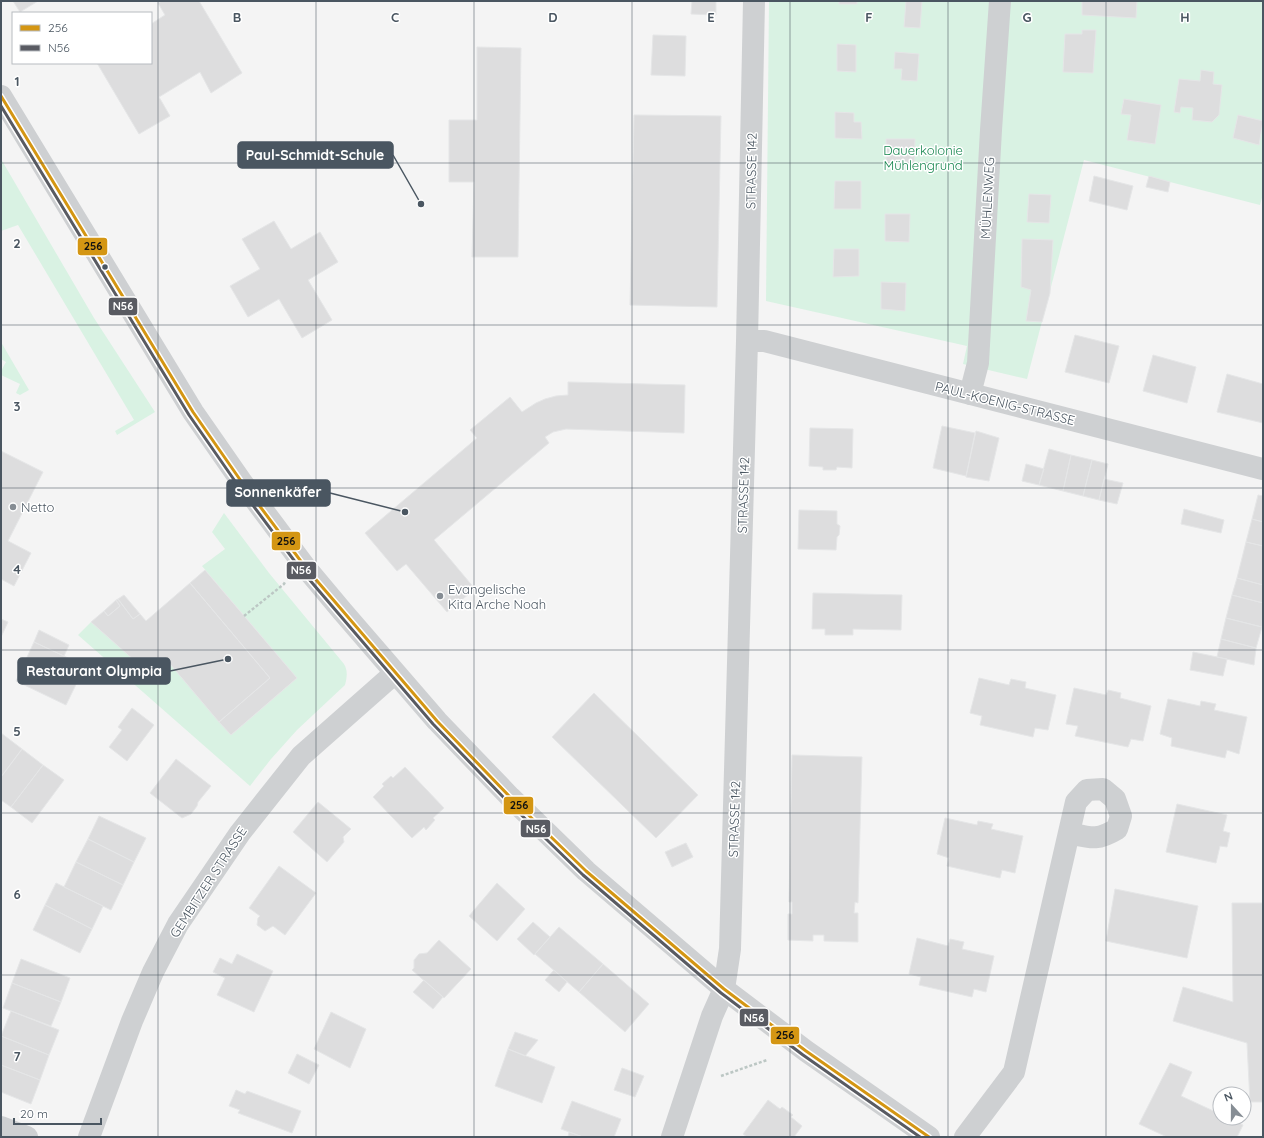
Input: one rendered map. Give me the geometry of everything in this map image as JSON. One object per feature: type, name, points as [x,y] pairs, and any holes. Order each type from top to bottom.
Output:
[{"type":"street","name":"STRASSE 142","points":[[672,1137],[712,1016],[724,989],[730,949],[747,341],[754,1]]},
{"type":"street","name":"MÜHLENWEG","points":[[970,394],[978,363],[1000,1]]},
{"type":"street","points":[[1,96],[193,412],[241,481],[306,568],[437,721],[586,871],[724,989],[889,1111],[929,1137]]},
{"type":"street","name":"PAUL-KOENIG-STRASSE","points":[[747,341],[764,341],[1263,469]]},
{"type":"street","name":"GEMBITZER STRASSE","points":[[89,1137],[132,1021],[153,972],[178,924],[240,832],[301,756],[395,673]]},
{"type":"street","points":[[965,1137],[1014,1072],[1070,832]]},
{"type":"street","points":[[1,1127],[27,1137]]},
{"type":"path","points":[[244,616],[284,584],[286,579]]},
{"type":"path","points":[[720,1077],[767,1060]]},
{"type":"green space","name":"Dauerkolonie Mühlengrund","points":[[769,1],[1263,1],[1263,194],[1260,205],[1084,160],[1027,379],[963,364],[967,346],[766,301]]},
{"type":"green space","points":[[1,159],[94,318],[155,412],[117,435],[115,431],[134,420],[18,225],[1,231]]},
{"type":"green space","points":[[1,342],[29,390],[20,395],[16,393],[20,384],[1,375],[1,371],[6,362],[1,359]]},
{"type":"green space","points":[[224,513],[269,573],[344,664],[347,672],[345,685],[297,730],[271,759],[250,786],[78,635],[91,622],[154,678],[170,664],[231,735],[297,678],[202,566],[225,549],[212,532]]},
{"type":"building","points":[[13,1],[38,1],[20,12]]},
{"type":"building","points":[[162,1],[199,1],[242,73],[211,93],[200,72],[159,97],[170,116],[139,134],[98,64],[152,64],[152,23],[165,15],[158,3]]},
{"type":"building","points":[[692,1],[716,1],[716,15],[691,14]]},
{"type":"building","points":[[839,1],[857,1],[857,4],[839,4]]},
{"type":"building","points":[[906,1],[922,1],[920,28],[904,27]]},
{"type":"building","points":[[1082,1],[1137,1],[1136,18],[1082,15]]},
{"type":"building","points":[[1082,30],[1096,30],[1093,73],[1063,72],[1065,34],[1082,34]]},
{"type":"building","points":[[653,35],[686,36],[685,76],[651,75]]},
{"type":"building","points":[[837,44],[856,45],[856,72],[837,71]]},
{"type":"building","points":[[477,47],[521,48],[518,257],[472,257],[474,182],[449,182],[449,120],[477,120]]},
{"type":"building","points":[[895,52],[919,54],[917,81],[901,80],[902,69],[894,69]]},
{"type":"building","points":[[1201,70],[1214,72],[1213,84],[1222,85],[1219,115],[1212,122],[1192,120],[1193,108],[1181,107],[1180,113],[1174,112],[1179,79],[1200,81]]},
{"type":"building","points":[[1124,99],[1161,105],[1155,144],[1127,140],[1131,115],[1121,114]]},
{"type":"building","points":[[835,112],[854,113],[854,122],[861,122],[862,139],[835,138]]},
{"type":"building","points":[[634,115],[721,116],[717,307],[630,305]]},
{"type":"building","points":[[1238,115],[1263,121],[1259,145],[1233,138]]},
{"type":"building","points":[[886,139],[915,139],[914,166],[886,166]]},
{"type":"building","points":[[1094,176],[1133,186],[1127,210],[1089,201]]},
{"type":"building","points":[[1149,176],[1170,182],[1168,192],[1146,187]]},
{"type":"building","points":[[835,181],[861,181],[861,209],[834,209]]},
{"type":"building","points":[[1029,194],[1051,195],[1049,223],[1027,222]]},
{"type":"building","points":[[885,214],[910,214],[909,242],[885,241]]},
{"type":"building","points":[[274,221],[291,249],[320,232],[338,262],[308,280],[332,320],[302,338],[279,299],[248,317],[230,286],[260,269],[242,239]]},
{"type":"building","points":[[1022,239],[1053,240],[1050,293],[1042,322],[1026,321],[1031,290],[1021,287]]},
{"type":"building","points":[[834,249],[859,249],[859,276],[833,277]]},
{"type":"building","points":[[881,282],[906,283],[905,311],[881,309]]},
{"type":"building","points":[[1075,335],[1119,346],[1109,383],[1065,372]]},
{"type":"building","points":[[1153,355],[1196,367],[1187,403],[1143,391]]},
{"type":"building","points":[[1227,374],[1263,384],[1263,423],[1217,412]]},
{"type":"building","points":[[568,382],[685,385],[684,433],[566,429],[553,432],[545,437],[549,443],[434,540],[475,589],[447,612],[406,564],[397,571],[365,533],[477,438],[470,430],[510,397],[522,412],[545,399],[568,395]]},
{"type":"building","points":[[942,426],[975,433],[966,476],[933,468]]},
{"type":"building","points":[[810,428],[853,429],[852,468],[837,467],[836,470],[823,470],[823,467],[809,466]]},
{"type":"building","points":[[976,431],[999,438],[989,481],[966,477]]},
{"type":"building","points":[[1049,449],[1071,455],[1063,491],[1039,485]]},
{"type":"building","name":"Netto","points":[[1,451],[43,472],[8,541],[31,553],[14,586],[1,579]]},
{"type":"building","points":[[1071,455],[1092,460],[1083,496],[1063,491]]},
{"type":"building","points":[[1092,460],[1108,464],[1099,500],[1083,496]]},
{"type":"building","points":[[1026,464],[1044,469],[1039,485],[1022,481]]},
{"type":"building","points":[[1104,479],[1123,483],[1117,504],[1099,500]]},
{"type":"building","points":[[1258,495],[1263,496],[1263,522],[1252,519]]},
{"type":"building","points":[[1184,509],[1224,520],[1221,533],[1181,524]]},
{"type":"building","points":[[799,510],[837,511],[837,524],[840,526],[836,550],[798,549]]},
{"type":"building","points":[[1252,519],[1263,522],[1263,546],[1246,542]]},
{"type":"building","points":[[1246,542],[1263,546],[1263,585],[1237,578]]},
{"type":"building","points":[[205,570],[297,678],[231,735],[219,722],[270,678],[190,583]]},
{"type":"building","points":[[1237,578],[1263,585],[1263,603],[1232,595]]},
{"type":"building","points":[[190,583],[270,678],[219,722],[170,664],[154,678],[91,622],[104,611],[108,616],[120,606],[116,600],[118,599],[133,619],[140,614],[146,621]]},
{"type":"building","points":[[813,593],[902,595],[901,630],[853,629],[853,635],[825,635],[825,629],[812,629]]},
{"type":"building","points":[[124,595],[140,614],[133,619],[118,599]]},
{"type":"building","points":[[1232,595],[1263,603],[1262,627],[1226,618]]},
{"type":"building","points":[[116,600],[120,606],[108,616],[104,611]]},
{"type":"building","points":[[1226,618],[1262,627],[1256,648],[1221,639]]},
{"type":"building","points":[[1,619],[8,622],[1,637]]},
{"type":"building","points":[[39,630],[69,645],[64,656],[34,642]]},
{"type":"building","points":[[1221,639],[1256,648],[1254,665],[1217,657]]},
{"type":"building","points":[[34,642],[85,666],[66,705],[16,681]]},
{"type":"building","points":[[1193,652],[1227,659],[1223,676],[1190,670]]},
{"type":"building","points":[[979,678],[1009,685],[1011,679],[1026,682],[1025,688],[1056,695],[1048,730],[1035,728],[1033,737],[980,725],[982,716],[970,713]]},
{"type":"building","points":[[1074,688],[1106,695],[1108,690],[1121,693],[1120,698],[1151,706],[1143,741],[1131,739],[1128,747],[1075,736],[1078,726],[1066,724]]},
{"type":"building","points":[[594,693],[698,795],[656,838],[552,737]]},
{"type":"building","points":[[1168,699],[1200,706],[1201,701],[1216,704],[1214,710],[1247,717],[1239,754],[1227,750],[1225,758],[1171,746],[1172,738],[1160,734]]},
{"type":"building","points":[[132,708],[154,725],[127,761],[109,747],[122,730],[118,727]]},
{"type":"building","points":[[1,733],[22,749],[1,777]]},
{"type":"building","points":[[22,749],[43,765],[11,807],[1,800],[1,777]]},
{"type":"building","points":[[792,755],[862,757],[858,903],[855,902],[854,913],[858,913],[858,942],[824,941],[824,935],[813,935],[813,941],[788,940],[788,914],[792,914],[792,902],[789,902]]},
{"type":"building","points":[[176,759],[211,786],[198,802],[191,814],[182,818],[150,793]]},
{"type":"building","points":[[43,765],[64,780],[32,823],[11,807]]},
{"type":"building","points":[[405,767],[444,808],[433,818],[435,820],[426,830],[424,827],[412,838],[373,797],[384,786],[382,784],[391,776],[393,778]]},
{"type":"building","points":[[318,802],[351,829],[343,837],[344,842],[327,862],[293,832]]},
{"type":"building","points":[[1177,804],[1227,815],[1223,831],[1230,833],[1227,847],[1220,846],[1216,863],[1166,852]]},
{"type":"building","points":[[99,816],[146,838],[134,862],[88,839]]},
{"type":"building","points":[[945,818],[977,825],[978,821],[993,824],[991,829],[1023,836],[1015,873],[1002,870],[1000,878],[947,866],[949,858],[937,854]]},
{"type":"building","points":[[88,839],[134,862],[123,885],[76,862]]},
{"type":"building","points":[[686,843],[693,857],[672,867],[665,852]]},
{"type":"building","points":[[76,862],[123,885],[111,910],[64,887]]},
{"type":"building","points":[[279,866],[316,893],[285,935],[273,926],[265,931],[257,925],[258,918],[260,916],[249,908]]},
{"type":"building","points":[[56,883],[103,906],[92,929],[45,905]]},
{"type":"building","points":[[497,883],[525,909],[497,941],[469,916]]},
{"type":"building","points":[[1115,889],[1198,906],[1187,958],[1106,941]]},
{"type":"building","points":[[1232,903],[1263,903],[1263,1102],[1252,1102],[1252,1086],[1249,1086],[1247,1043],[1173,1021],[1183,987],[1233,1002]]},
{"type":"building","points":[[45,905],[92,929],[80,953],[33,930]]},
{"type":"building","points":[[533,922],[550,937],[534,955],[517,939]]},
{"type":"building","points":[[559,927],[603,964],[579,992],[535,954]]},
{"type":"building","points":[[917,938],[948,946],[950,939],[964,942],[962,949],[994,956],[986,992],[974,989],[972,997],[919,985],[921,977],[909,974]]},
{"type":"building","points":[[439,940],[471,969],[444,998],[412,970],[414,968],[414,960],[419,954],[427,953]]},
{"type":"building","points":[[237,954],[273,971],[254,1012],[217,995],[225,978],[213,972],[220,958],[232,964]]},
{"type":"building","points":[[21,959],[70,978],[61,1002],[12,983]]},
{"type":"building","points":[[603,964],[649,1004],[625,1032],[579,992]]},
{"type":"building","points":[[554,970],[567,982],[559,992],[545,980]]},
{"type":"building","points":[[424,980],[443,997],[433,1009],[413,992]]},
{"type":"building","points":[[12,983],[61,1002],[51,1026],[3,1008]]},
{"type":"building","points":[[11,1011],[59,1030],[49,1055],[1,1036]]},
{"type":"building","points":[[331,1012],[366,1029],[350,1068],[314,1049]]},
{"type":"building","points":[[515,1032],[538,1040],[525,1056],[508,1049]]},
{"type":"building","points":[[1,1036],[49,1055],[40,1080],[1,1065]]},
{"type":"building","points":[[508,1049],[555,1067],[542,1103],[495,1086]]},
{"type":"building","points":[[297,1054],[319,1065],[309,1084],[288,1073]]},
{"type":"building","points":[[1170,1063],[1192,1072],[1181,1096],[1212,1110],[1212,1126],[1242,1126],[1237,1137],[1167,1137],[1139,1124]]},
{"type":"building","points":[[1,1065],[40,1080],[31,1104],[1,1092]]},
{"type":"building","points":[[622,1068],[644,1076],[635,1097],[614,1090]]},
{"type":"building","points":[[236,1090],[245,1094],[247,1091],[301,1111],[292,1133],[238,1113],[240,1110],[229,1106]]},
{"type":"building","points":[[768,1100],[780,1109],[782,1107],[793,1115],[791,1117],[802,1126],[794,1137],[747,1137],[743,1134]]},
{"type":"building","points":[[572,1101],[621,1119],[614,1137],[583,1137],[561,1129]]},
{"type":"building","points":[[569,1132],[583,1137],[568,1137]]},
{"type":"transit line","name":"256","points":[[1,96],[193,412],[241,481],[306,568],[437,721],[510,797],[586,871],[724,989],[806,1051],[929,1137]]},
{"type":"transit line","name":"N56","points":[[1,106],[189,415],[237,484],[302,571],[433,724],[507,801],[583,875],[721,993],[803,1055],[920,1137]]},
{"type":"place","name":"Paul-Schmidt-Schule","points":[[421,204]]},
{"type":"place","name":"Netto","points":[[13,507]]},
{"type":"place","name":"Sonnenkäfer","points":[[405,512]]},
{"type":"place","name":"Evangelische Kita Arche Noah","points":[[440,596]]},
{"type":"place","name":"Restaurant Olympia","points":[[228,659]]}]
